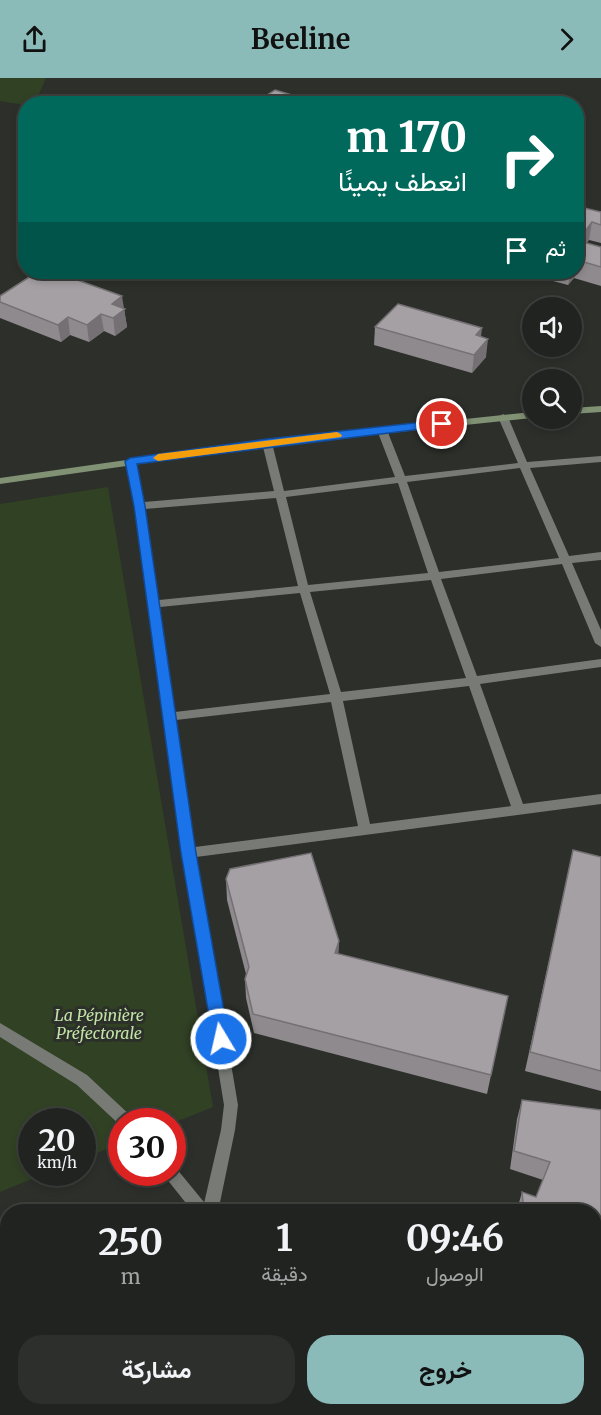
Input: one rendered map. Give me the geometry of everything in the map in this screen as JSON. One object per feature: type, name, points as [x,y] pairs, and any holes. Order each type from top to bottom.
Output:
[{"type":"street","points":[[582,410],[601,409]]},
{"type":"street","points":[[0,481],[267,443],[522,416]]},
{"type":"street","points":[[503,417],[601,644]]},
{"type":"street","points":[[382,430],[404,481],[435,576],[519,810]]},
{"type":"street","points":[[267,443],[282,494],[304,589],[336,696],[365,831]]},
{"type":"street","points":[[140,506],[282,494],[524,465],[601,459]]},
{"type":"street","points":[[130,461],[140,506],[168,717],[231,1105],[228,1130],[212,1204]]},
{"type":"street","points":[[154,604],[435,576],[601,556]]},
{"type":"street","points":[[168,717],[474,681],[601,663]]},
{"type":"street","points":[[189,853],[601,799]]},
{"type":"street","points":[[0,1029],[82,1080],[112,1108]]},
{"type":"street","points":[[182,1186],[196,1204]]},
{"type":"green space","points":[[0,78],[46,78],[38,96],[18,96],[18,104],[0,101]]},
{"type":"green space","name":"La Pépinière Préfectorale","points":[[108,487],[213,1107],[186,1118],[186,1108],[108,1108],[108,1148],[96,1154],[96,1108],[18,1108],[18,1185],[0,1192],[0,504]]},
{"type":"building","points":[[275,90],[295,96],[265,96]]},
{"type":"building","points":[[584,208],[601,212],[601,225],[592,222],[584,233]]},
{"type":"building","points":[[584,242],[601,247],[601,267],[584,262]]},
{"type":"building","points":[[26,279],[75,279],[122,296],[112,304],[125,309],[113,318],[101,314],[87,325],[68,317],[58,325],[0,302],[0,296]]},
{"type":"building","points":[[398,304],[482,328],[476,335],[488,339],[474,355],[375,327]]},
{"type":"building","points":[[573,850],[601,857],[601,1071],[530,1052]]},
{"type":"building","points":[[311,853],[339,941],[335,953],[508,996],[491,1075],[253,1014],[245,979],[249,967],[226,879],[230,869]]},
{"type":"building","points":[[522,1100],[601,1110],[601,1204],[523,1204],[522,1192],[536,1197],[550,1162],[514,1151]]},
{"type":"slow traffic","points":[[158,458],[337,435]]},
{"type":"route","points":[[221,1039],[168,717],[140,506],[130,461],[442,424]]}]
